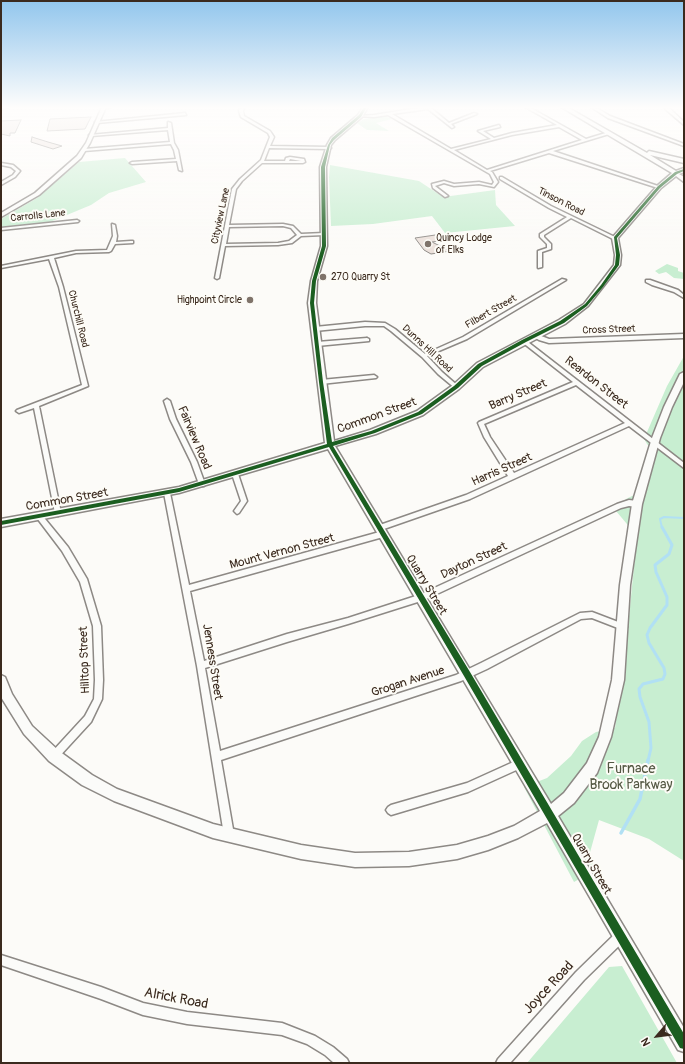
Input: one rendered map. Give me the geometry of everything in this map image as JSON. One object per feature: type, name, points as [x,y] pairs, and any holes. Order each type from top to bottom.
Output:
[{"type":"main road","points":[[1,215],[37,194],[66,170],[78,157]]},
{"type":"main road","name":"Quarry Street","points":[[326,157],[323,167],[324,246],[312,291],[321,382],[330,445],[467,674],[684,1044]]},
{"type":"main road","points":[[649,157],[676,173],[684,180]]},
{"type":"main road","points":[[662,157],[684,161]]},
{"type":"main road","points":[[615,238],[659,187],[676,173],[684,170]]},
{"type":"main road","name":"Common Street","points":[[1,523],[167,493],[202,484],[330,445],[420,413],[456,387],[480,365],[575,314],[586,305],[617,265],[618,255],[615,238]]},
{"type":"main road","points":[[1,681],[7,697],[28,730],[54,756],[87,780],[114,794],[172,816],[229,835],[301,852],[355,860],[409,858],[457,852],[488,843],[518,831],[549,814],[569,798],[588,775],[599,753],[608,728],[616,691],[623,627],[626,578],[637,504],[654,442],[664,416],[684,374]]},
{"type":"street","points":[[177,157],[181,170]]},
{"type":"street","name":"Cityview Lane","points":[[217,278],[234,189],[237,184],[261,162],[264,157]]},
{"type":"street","points":[[446,196],[433,185],[444,182],[454,185],[481,183],[489,186],[496,184],[491,173],[462,157]]},
{"type":"street","points":[[487,171],[533,157]]},
{"type":"street","points":[[563,157],[659,187]]},
{"type":"street","points":[[132,163],[178,160]]},
{"type":"street","points":[[261,162],[287,162]]},
{"type":"street","points":[[1,164],[12,166],[18,171],[15,175],[1,184]]},
{"type":"street","name":"Tinson Road","points":[[501,178],[570,217],[615,238]]},
{"type":"street","points":[[540,267],[540,251],[549,249],[549,244],[542,234],[570,217]]},
{"type":"street","name":"Carrolls Lane","points":[[1,229],[77,221]]},
{"type":"street","points":[[1,267],[76,252],[109,251],[115,236],[113,225]]},
{"type":"street","points":[[227,226],[283,225],[292,227],[300,235]]},
{"type":"street","points":[[224,245],[285,244],[294,240],[300,235],[324,234]]},
{"type":"street","points":[[113,243],[131,242]]},
{"type":"street","name":"Churchill Road","points":[[36,405],[85,386],[61,287],[51,257]]},
{"type":"street","name":"Filbert Street","points":[[424,356],[465,338],[564,280]]},
{"type":"street","points":[[648,281],[676,291],[684,298]]},
{"type":"street","name":"Dunns Hill Road","points":[[315,330],[365,324],[385,325],[394,330],[424,356],[456,387]]},
{"type":"street","name":"Cross Street","points":[[536,336],[549,341],[684,336]]},
{"type":"street","points":[[317,344],[367,340]]},
{"type":"street","name":"Reardon Street","points":[[524,341],[684,466]]},
{"type":"street","points":[[321,382],[374,377]]},
{"type":"street","name":"Barry Street","points":[[513,477],[487,437],[482,423],[577,382]]},
{"type":"street","name":"Fairview Road","points":[[167,401],[173,419],[194,462],[202,484]]},
{"type":"street","points":[[19,411],[36,405],[58,513]]},
{"type":"street","name":"Harris Street","points":[[381,531],[468,497],[630,423]]},
{"type":"street","points":[[235,474],[244,501],[237,511]]},
{"type":"street","name":"Jenness Street","points":[[167,493],[201,666],[216,757],[223,788],[229,835]]},
{"type":"street","name":"Dayton Street","points":[[201,666],[287,638],[421,598],[619,506],[629,503],[637,504]]},
{"type":"street","name":"Hilltop Street","points":[[39,516],[65,549],[84,581],[97,626],[99,680],[98,699],[88,719],[54,756]]},
{"type":"street","name":"Mount Vernon Street","points":[[187,589],[381,531]]},
{"type":"street","name":"Grogan Avenue","points":[[216,757],[467,674],[580,616],[592,615],[623,627]]},
{"type":"street","points":[[391,810],[468,787],[520,764]]},
{"type":"street","name":"Joyce Road","points":[[502,1063],[580,976],[621,936]]},
{"type":"street","name":"Alrick Road","points":[[1,960],[101,993],[143,1009],[187,1018],[282,1029],[311,1040],[323,1047],[343,1063]]},
{"type":"green space","points":[[125,158],[146,182],[109,193],[91,205],[50,222],[1,228],[1,219],[37,198],[79,162]]},
{"type":"green space","points":[[330,165],[419,181],[443,197],[495,190],[496,205],[515,226],[445,233],[432,216],[373,224],[331,226]]},
{"type":"green space","points":[[667,264],[678,268],[678,271],[684,273],[684,279],[674,278],[666,272],[659,274],[655,271]]},
{"type":"green space","name":"Furnace Brook Parkway","points":[[684,356],[684,861],[649,839],[599,820],[589,856],[597,869],[574,882],[524,787],[547,778],[571,756],[582,741],[596,732],[615,728],[626,647],[637,536],[616,511],[626,499],[638,493],[642,467],[649,447],[644,439],[667,386]]},
{"type":"green space","points":[[622,966],[677,1063],[527,1063],[609,967]]},
{"type":"building","name":"Quincy Lodge of Elks","points":[[442,234],[447,240],[432,242],[450,251],[431,254],[424,250],[415,238]]},
{"type":"waterway","points":[[662,528],[660,519],[664,517],[684,518]]},
{"type":"waterway","points":[[648,761],[651,748],[649,722],[640,697],[639,689],[643,684],[663,679],[665,674],[664,668],[649,643],[647,635],[650,628],[667,605],[667,597],[656,572],[655,565],[669,554],[672,545],[662,527]]},
{"type":"waterway","points":[[621,833],[640,799],[648,760]]},
{"type":"cycle path","points":[[326,157],[323,167],[324,246],[314,281],[312,303],[330,445],[467,674],[684,1044]]},
{"type":"cycle path","points":[[1,523],[179,490],[373,432],[420,413],[456,387],[480,365],[562,322],[586,305],[617,265],[618,255],[615,238],[659,187],[676,173],[684,170]]},
{"type":"place","name":"Quincy Lodge of Elks","points":[[428,244]]},
{"type":"place","name":"270 Quarry St","points":[[323,277]]},
{"type":"place","name":"Highpoint Circle","points":[[250,300]]}]
